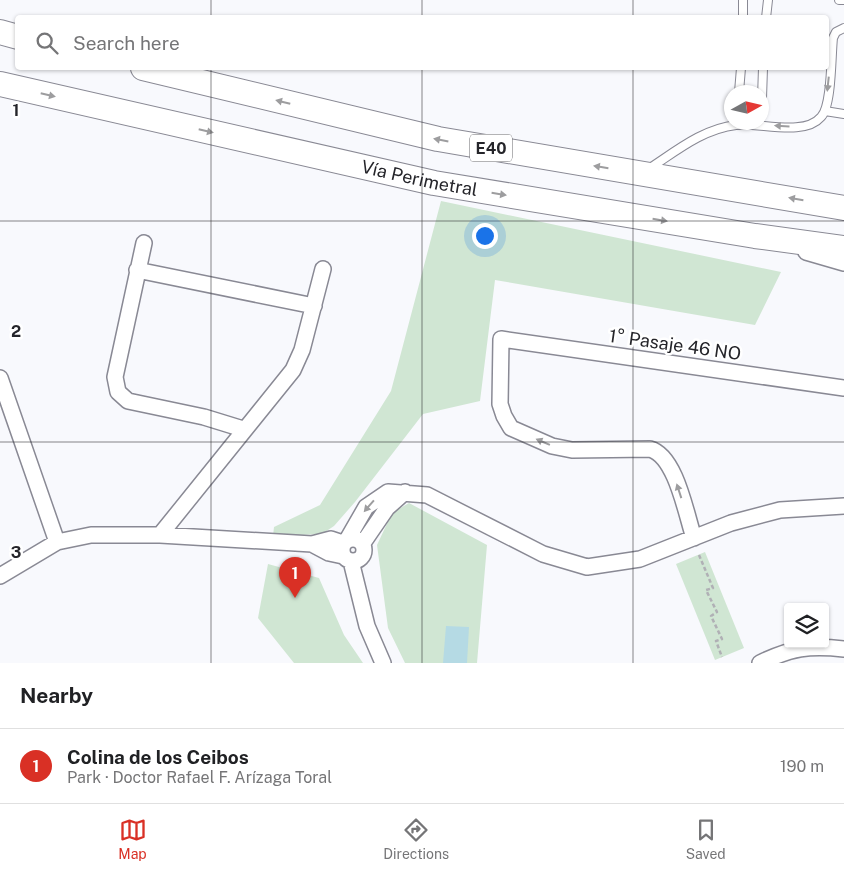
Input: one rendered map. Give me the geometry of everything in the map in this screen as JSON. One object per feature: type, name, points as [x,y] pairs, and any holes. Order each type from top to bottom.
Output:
[{"type":"highway","points":[[0,32],[15,36]]},
{"type":"highway","name":"E40","points":[[151,70],[438,140],[844,208]]},
{"type":"highway","name":"Vía Perimetral","points":[[0,84],[434,183],[755,236],[844,248]]},
{"type":"street","points":[[755,236],[844,263]]},
{"type":"street","points":[[144,243],[115,377],[118,392],[128,401],[204,417],[243,429]]},
{"type":"street","points":[[160,535],[243,429],[293,370],[302,350],[323,269]]},
{"type":"street","points":[[137,270],[314,306]]},
{"type":"street","name":"1° Pasaje 46 NO","points":[[694,538],[670,464],[662,454],[650,449],[572,450],[552,446],[511,428],[500,404],[501,339],[844,388]]},
{"type":"street","points":[[0,378],[57,542]]},
{"type":"street","points":[[383,663],[367,626],[346,550],[366,507],[375,499],[388,492],[427,494],[542,554],[587,568],[640,559],[731,523],[780,510],[844,506]]},
{"type":"street","points":[[0,576],[57,542],[91,535],[160,535],[312,544],[329,553],[346,550],[363,556],[363,543],[386,508],[405,492]]},
{"type":"street","points":[[346,550],[356,538],[363,543]]},
{"type":"street","points":[[760,663],[785,651],[806,646],[844,649]]},
{"type":"lane","points":[[743,0],[743,15]]},
{"type":"lane","points":[[766,15],[768,0]]},
{"type":"lane","points":[[839,0],[844,0]]},
{"type":"lane","points":[[769,125],[804,127],[816,121],[825,111],[833,38],[836,32],[844,28]]},
{"type":"lane","points":[[740,70],[740,85]]},
{"type":"lane","points":[[762,85],[763,70]]},
{"type":"lane","points":[[825,111],[844,114]]},
{"type":"lane","points":[[642,173],[707,132],[724,127]]},
{"type":"path","points":[[699,555],[713,588],[706,590],[717,612],[711,616],[722,639],[716,641],[722,657]]},
{"type":"green space","points":[[441,201],[781,272],[755,325],[495,280],[480,401],[423,414],[355,502],[334,526],[322,534],[273,536],[274,527],[320,505],[391,391]]},
{"type":"green space","points":[[409,503],[487,545],[477,663],[405,663],[388,628],[377,545],[392,513]]},
{"type":"green space","points":[[705,552],[744,648],[715,660],[676,564]]},
{"type":"green space","points":[[268,564],[319,578],[344,635],[363,663],[294,663],[258,618]]},
{"type":"water","points":[[446,626],[469,627],[467,663],[443,663]]},
{"type":"place","name":"Colina de los Ceibos","points":[[295,598]]}]
